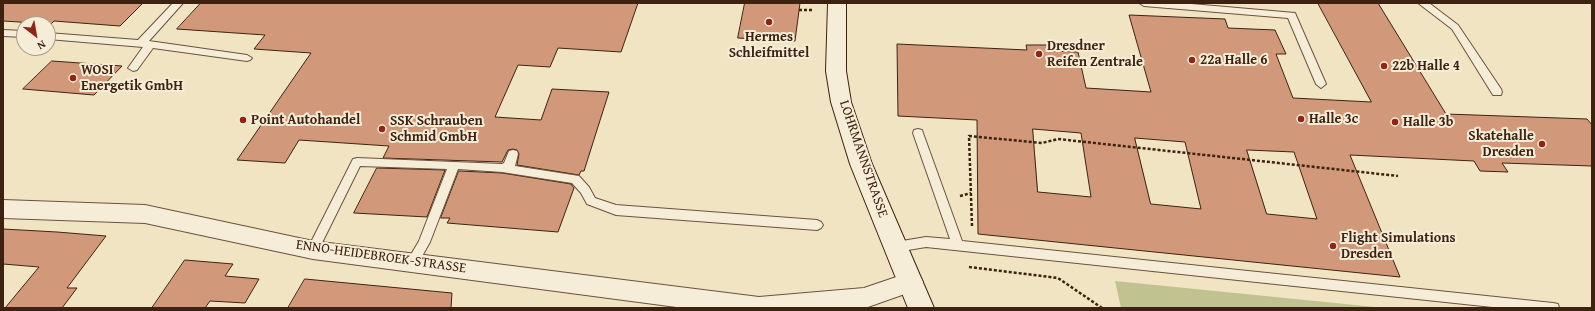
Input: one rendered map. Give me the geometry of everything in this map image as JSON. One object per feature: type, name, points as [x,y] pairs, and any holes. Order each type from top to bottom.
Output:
[{"type":"street","name":"LOHRMANNSTRASSE","points":[[837,3],[836,70],[841,102],[861,164],[921,308]]},
{"type":"street","name":"ENNO-HEIDEBROEK-STRASSE","points":[[3,209],[145,214],[313,250],[762,308],[864,298],[911,282]]},
{"type":"lane","points":[[133,68],[146,44],[178,3]]},
{"type":"lane","points":[[1144,3],[1292,15],[1322,84]]},
{"type":"lane","points":[[1422,3],[1455,27],[1496,92]]},
{"type":"lane","points":[[3,33],[16,34]]},
{"type":"lane","points":[[56,37],[146,44],[247,58]]},
{"type":"lane","points":[[918,133],[958,245]]},
{"type":"lane","points":[[502,168],[509,166],[513,154]]},
{"type":"lane","points":[[313,250],[357,162],[502,168],[575,179],[585,190],[591,201],[616,210],[817,225]]},
{"type":"lane","points":[[412,263],[424,242],[454,165]]},
{"type":"lane","points":[[896,247],[926,242],[973,246],[1553,308]]},
{"type":"path","points":[[799,10],[815,10]]},
{"type":"path","points":[[973,246],[969,136],[1042,142],[1058,139],[1398,176]]},
{"type":"path","points":[[965,267],[1058,278],[1102,308]]},
{"type":"green space","points":[[1115,281],[1385,308],[1121,308]]},
{"type":"building","points":[[3,3],[143,3],[120,26],[56,21],[56,16],[16,16],[16,22],[3,21]]},
{"type":"building","points":[[201,3],[638,3],[621,52],[558,48],[550,67],[518,65],[495,117],[541,120],[552,89],[609,92],[584,171],[581,171],[579,175],[517,165],[519,154],[517,150],[513,149],[508,150],[502,162],[383,158],[389,146],[299,140],[285,163],[237,160],[311,53],[254,49],[265,35],[177,29]]},
{"type":"building","name":"Hermes Schleifmittel","points":[[745,3],[800,3],[795,41],[738,38]]},
{"type":"building","points":[[1318,3],[1378,3],[1446,114],[1587,119],[1592,125],[1592,166],[1502,163],[1508,172],[1480,171],[1474,161],[1350,155],[1400,277],[978,234],[977,120],[898,116],[897,44],[1027,50],[1026,45],[1047,45],[1048,51],[1078,52],[1086,88],[1151,92],[1129,15],[1225,19],[1228,28],[1275,30],[1286,54],[1276,54],[1293,98],[1371,102]],"holes":[[[1033,129],[1081,133],[1091,197],[1038,192]],[[1135,138],[1185,142],[1201,209],[1151,204]],[[1247,150],[1294,152],[1317,219],[1267,214]]]},
{"type":"building","name":"WOSI Energetik GmbH","points":[[52,61],[122,66],[94,95],[23,89]]},
{"type":"building","points":[[377,168],[445,170],[427,217],[354,213]]},
{"type":"building","points":[[459,171],[502,173],[571,184],[574,188],[558,232],[447,223],[450,218],[441,218]]},
{"type":"building","points":[[3,229],[106,236],[67,288],[77,288],[62,308],[5,308],[39,267],[3,264]]},
{"type":"building","points":[[185,260],[233,264],[225,276],[259,279],[245,303],[210,301],[205,308],[152,308]]},
{"type":"building","points":[[305,279],[452,293],[451,308],[288,308]]},
{"type":"place","name":"Hermes Schleifmittel","points":[[769,22]]},
{"type":"place","name":"Dresdner Reifen Zentrale","points":[[1039,54]]},
{"type":"place","name":"22a Halle 6","points":[[1192,60]]},
{"type":"place","name":"22b Halle 4","points":[[1384,66]]},
{"type":"place","name":"WOSI Energetik GmbH","points":[[73,78]]},
{"type":"place","name":"Halle 3c","points":[[1301,119]]},
{"type":"place","name":"Point Autohandel","points":[[243,120]]},
{"type":"place","name":"Halle 3b","points":[[1395,122]]},
{"type":"place","name":"SSK Schrauben Schmid GmbH","points":[[382,129]]},
{"type":"place","name":"Skatehalle Dresden","points":[[1542,144]]},
{"type":"place","name":"Flight Simulations Dresden","points":[[1333,246]]}]
